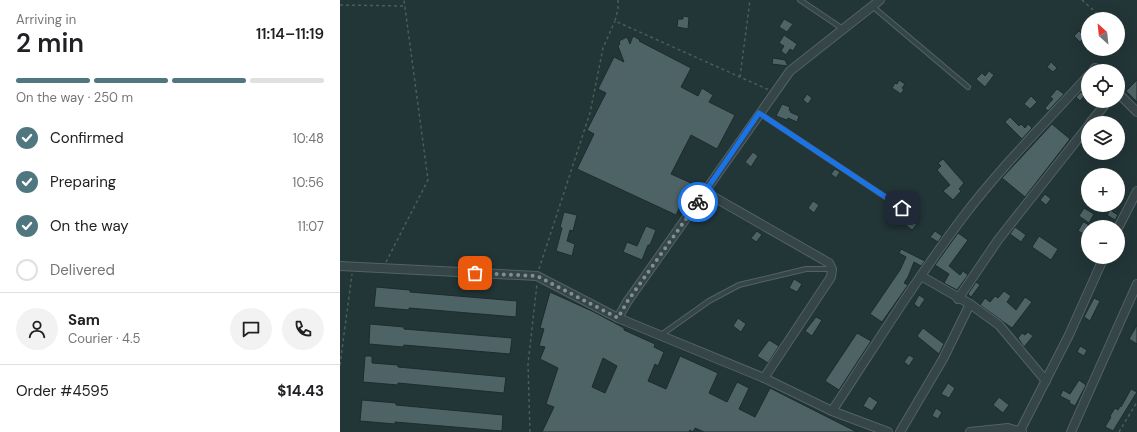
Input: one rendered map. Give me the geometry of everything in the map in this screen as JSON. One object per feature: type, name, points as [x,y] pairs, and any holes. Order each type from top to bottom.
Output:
[{"type":"street","points":[[618,318],[627,302],[790,71],[880,0]]},
{"type":"street","points":[[832,411],[920,276],[972,206],[1081,84]]},
{"type":"street","points":[[1125,100],[1137,112]]},
{"type":"street","points":[[1096,116],[1102,108]]},
{"type":"street","points":[[958,298],[998,240],[1081,135]]},
{"type":"street","points":[[1122,220],[1137,191]]},
{"type":"street","points":[[705,192],[829,263],[832,269],[831,277],[764,378]]},
{"type":"street","points":[[970,432],[1008,428],[1021,431],[1069,334],[1101,264]]},
{"type":"street","points":[[340,266],[537,276],[618,318],[764,378],[832,411],[888,432]]},
{"type":"street","points":[[920,276],[970,304],[999,325],[1046,381]]},
{"type":"street","points":[[1071,432],[1137,284]]},
{"type":"street","points":[[900,432],[943,359],[970,304]]},
{"type":"lane","points":[[800,0],[843,29]]},
{"type":"lane","points":[[872,6],[968,87]]},
{"type":"lane","points":[[759,113],[902,208]]},
{"type":"lane","points":[[660,335],[709,301],[739,286],[806,269],[832,269]]},
{"type":"path","points":[[382,269],[428,180],[404,0]]},
{"type":"path","points":[[530,432],[528,364],[536,304],[537,276],[590,113],[602,48],[615,21],[618,9],[618,0]]},
{"type":"path","points":[[740,77],[750,0]]},
{"type":"path","points":[[1082,0],[1095,12]]},
{"type":"path","points":[[340,5],[405,6]]},
{"type":"path","points":[[615,21],[774,92]]},
{"type":"path","points":[[340,365],[353,266]]},
{"type":"path","points":[[1119,432],[1137,402]]},
{"type":"building","points":[[683,16],[689,17],[688,29],[677,27],[678,19],[683,19]]},
{"type":"building","points":[[784,19],[793,24],[787,32],[779,27]]},
{"type":"building","points":[[1079,31],[1081,33],[1081,41],[1080,42],[1074,36]]},
{"type":"building","points":[[784,35],[797,44],[793,51],[790,49],[786,55],[781,51],[784,46],[779,43]]},
{"type":"building","points":[[633,36],[640,40],[639,41],[691,68],[681,87],[698,96],[702,88],[713,95],[709,102],[735,115],[717,149],[691,135],[671,174],[691,183],[676,215],[577,169],[594,134],[587,130],[606,93],[598,89],[614,57],[624,62],[618,46],[620,44],[619,41],[627,37],[630,44]]},
{"type":"building","points":[[773,58],[785,60],[788,66],[772,64]]},
{"type":"building","points":[[1051,62],[1057,68],[1053,72],[1047,67]]},
{"type":"building","points":[[989,71],[994,75],[985,87],[976,79],[982,73],[985,76]]},
{"type":"building","points":[[899,80],[905,84],[902,88],[904,89],[901,94],[892,88]]},
{"type":"building","points":[[1137,80],[1137,102],[1126,91]]},
{"type":"building","points":[[1057,89],[1064,94],[1048,111],[1045,108],[1053,99],[1050,97]]},
{"type":"building","points":[[1081,92],[1080,101],[1076,97]]},
{"type":"building","points":[[807,94],[812,98],[808,104],[803,100]]},
{"type":"building","points":[[1031,96],[1037,102],[1030,109],[1024,104]]},
{"type":"building","points":[[782,104],[790,107],[790,112],[799,116],[797,122],[788,118],[787,120],[776,116]]},
{"type":"building","points":[[1010,117],[1019,126],[1021,124],[1025,128],[1028,124],[1032,128],[1022,139],[1005,122]]},
{"type":"building","points":[[1052,124],[1070,139],[1025,197],[1002,178]]},
{"type":"building","points":[[753,152],[758,156],[751,167],[745,162]]},
{"type":"building","points":[[943,159],[964,183],[959,189],[961,191],[953,200],[943,191],[950,185],[937,170],[941,166],[938,163]]},
{"type":"building","points":[[835,169],[840,172],[836,178],[831,174]]},
{"type":"building","points":[[1045,194],[1051,199],[1046,205],[1040,200]]},
{"type":"building","points":[[813,201],[819,205],[814,213],[808,208]]},
{"type":"building","points":[[564,212],[577,215],[573,231],[570,230],[567,241],[575,244],[572,256],[556,251],[562,228],[560,227]]},
{"type":"building","points":[[1082,212],[1091,212],[1094,214],[1091,220],[1085,220],[1079,216]]},
{"type":"building","points":[[1109,212],[1113,212],[1118,215],[1115,220],[1107,215]]},
{"type":"building","points":[[907,217],[917,224],[912,230],[903,223]]},
{"type":"building","points":[[646,226],[656,230],[642,260],[623,252],[627,242],[637,246]]},
{"type":"building","points":[[1081,226],[1081,232],[1078,231]]},
{"type":"building","points":[[1015,227],[1026,235],[1021,242],[1010,234]]},
{"type":"building","points":[[757,231],[762,235],[756,242],[751,238]]},
{"type":"building","points":[[935,231],[942,236],[938,242],[930,237]]},
{"type":"building","points":[[958,233],[968,240],[949,266],[960,275],[963,271],[968,275],[957,290],[944,283],[949,274],[935,265]]},
{"type":"building","points":[[1039,236],[1058,249],[1051,260],[1032,247]]},
{"type":"building","points":[[901,249],[925,261],[921,266],[914,262],[904,283],[908,285],[882,322],[870,314],[900,270],[906,257],[899,253]]},
{"type":"building","points":[[794,279],[802,284],[797,292],[789,288]]},
{"type":"building","points":[[976,282],[980,285],[971,297],[968,294]]},
{"type":"building","points":[[376,287],[410,290],[410,292],[517,301],[516,317],[409,308],[409,310],[374,307]]},
{"type":"building","points":[[1004,291],[1011,296],[1007,302],[1016,310],[1025,297],[1032,302],[1012,328],[980,305],[985,298],[990,302],[995,296],[998,298]]},
{"type":"building","points":[[550,292],[594,312],[624,328],[624,330],[655,344],[654,347],[664,352],[658,366],[655,364],[648,381],[666,389],[680,356],[718,373],[709,393],[727,402],[737,382],[749,388],[739,409],[755,417],[770,388],[857,432],[704,432],[695,428],[693,432],[690,430],[689,432],[542,432],[554,407],[546,404],[558,368],[540,359],[545,347],[539,346],[544,329],[540,328]],"holes":[[[603,358],[617,366],[605,393],[592,387]]]},
{"type":"building","points":[[919,295],[925,299],[919,308],[914,304]]},
{"type":"building","points":[[1094,298],[1100,301],[1090,321],[1084,317]]},
{"type":"building","points":[[816,317],[822,320],[812,336],[805,331]]},
{"type":"building","points":[[738,318],[746,324],[741,332],[733,326]]},
{"type":"building","points":[[370,324],[404,327],[404,329],[512,338],[510,354],[404,345],[403,347],[369,344]]},
{"type":"building","points":[[1137,325],[1137,344],[1129,339]]},
{"type":"building","points":[[923,328],[944,344],[939,354],[917,336]]},
{"type":"building","points":[[1028,332],[1033,336],[1024,347],[1018,338],[1022,333],[1025,335]]},
{"type":"building","points":[[857,333],[871,341],[839,390],[825,381]]},
{"type":"building","points":[[769,340],[779,346],[768,363],[757,356]]},
{"type":"building","points":[[1080,346],[1087,350],[1084,356],[1077,352]]},
{"type":"building","points":[[909,355],[914,358],[909,366],[904,362]]},
{"type":"building","points":[[365,356],[372,356],[372,363],[398,365],[398,367],[506,377],[504,393],[398,383],[398,385],[363,382]]},
{"type":"building","points":[[1079,380],[1086,385],[1075,406],[1069,403],[1070,401],[1060,396],[1063,390],[1070,394]]},
{"type":"building","points":[[948,383],[955,388],[949,398],[941,394]]},
{"type":"building","points":[[1131,389],[1137,392],[1113,431],[1105,427],[1115,408],[1118,410],[1120,406],[1121,407]]},
{"type":"building","points":[[869,396],[878,402],[872,411],[863,406]]},
{"type":"building","points":[[999,397],[1009,405],[1003,413],[993,405]]},
{"type":"building","points":[[362,400],[396,403],[396,405],[503,415],[502,431],[395,422],[395,424],[360,421]]},
{"type":"building","points":[[936,408],[942,412],[938,419],[932,416]]},
{"type":"way so far","points":[[475,273],[537,276],[618,318],[627,302],[698,202]]},
{"type":"route","points":[[698,202],[759,113],[902,208]]}]
